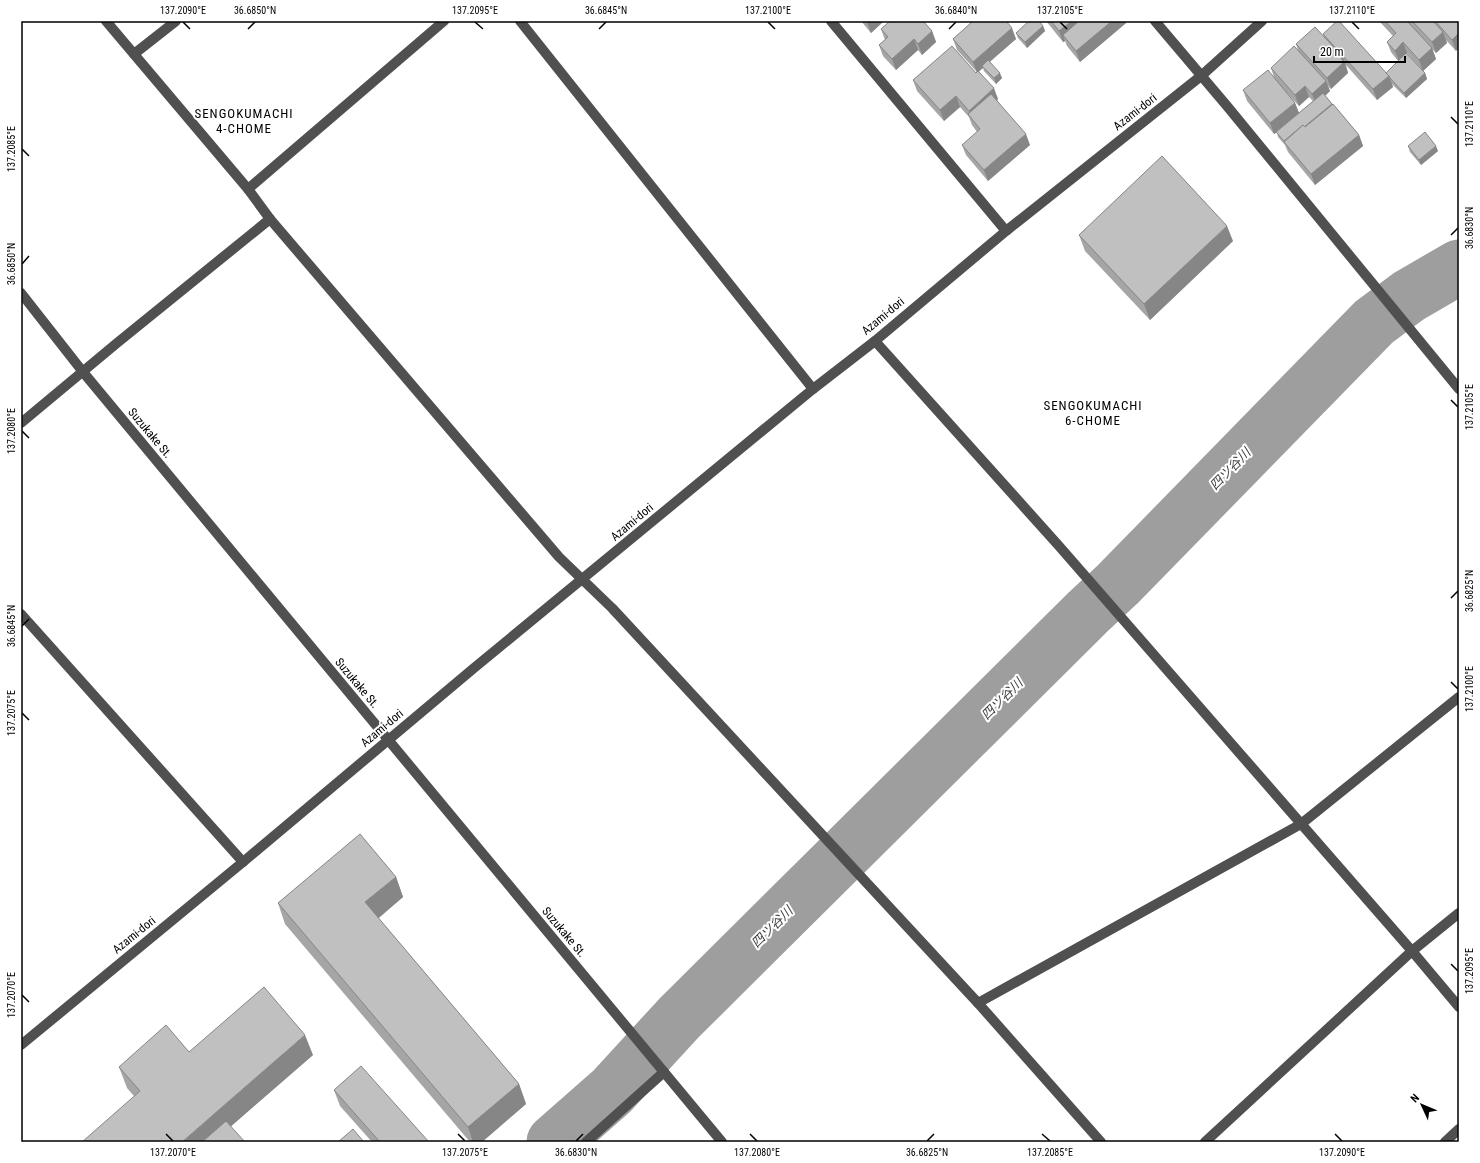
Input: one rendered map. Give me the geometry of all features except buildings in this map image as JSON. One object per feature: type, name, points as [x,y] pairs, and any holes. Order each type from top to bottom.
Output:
[{"type":"street","points":[[106,21],[248,189],[270,219],[559,557],[612,608],[978,1003],[1101,1142]]},
{"type":"street","points":[[134,54],[176,21]]},
{"type":"street","points":[[248,189],[444,21]]},
{"type":"street","points":[[520,21],[813,389]]},
{"type":"street","points":[[830,21],[1006,231]]},
{"type":"street","points":[[1155,21],[1459,388]]},
{"type":"street","name":"Azami-dori","points":[[21,1045],[813,389],[875,341],[1006,231],[1201,76],[1262,21]]},
{"type":"street","points":[[21,423],[270,219]]},
{"type":"street","name":"Suzukake St.","points":[[21,293],[83,372],[722,1142]]},
{"type":"street","points":[[875,341],[1059,546],[1412,951],[1459,1007]]},
{"type":"street","points":[[21,614],[243,862]]},
{"type":"street","points":[[978,1003],[1301,824],[1459,697]]},
{"type":"street","points":[[1205,1142],[1412,951],[1459,913]]},
{"type":"street","points":[[586,1142],[664,1072]]},
{"type":"street","points":[[1444,1142],[1459,1129]]},
{"type":"waterway","name":"四ツ谷川","points":[[554,1142],[612,1091],[679,1018],[1118,584],[1374,322],[1409,296],[1459,267]]},
{"type":"district","name":"SENGOKUMACHI 4-CHOME","points":[[244,120]]},
{"type":"district","name":"SENGOKUMACHI 6-CHOME","points":[[1093,412]]}]
